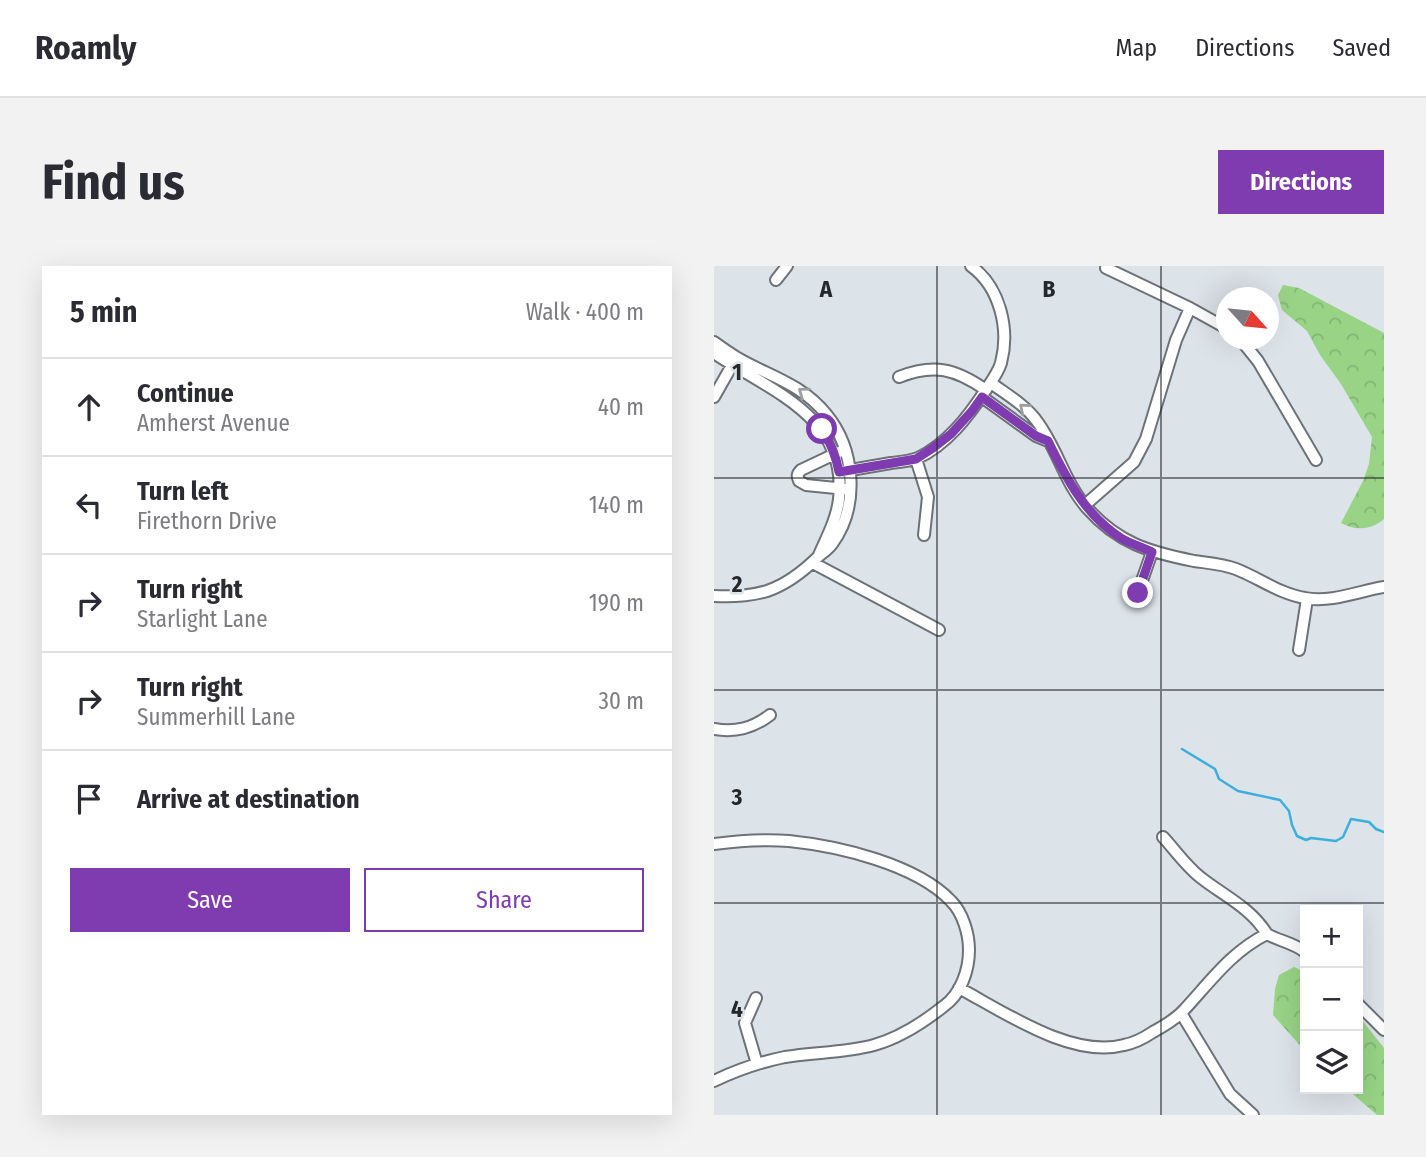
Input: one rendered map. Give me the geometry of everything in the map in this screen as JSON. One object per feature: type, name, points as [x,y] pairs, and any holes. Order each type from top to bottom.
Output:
[{"type":"street","points":[[776,279],[787,266]]},
{"type":"street","points":[[839,472],[916,459],[951,434],[972,411],[986,390],[1001,364],[1004,335],[1001,311],[991,286],[971,266]]},
{"type":"street","points":[[1107,268],[1216,322]]},
{"type":"street","points":[[1085,505],[1134,462],[1146,439],[1176,340],[1190,308]]},
{"type":"street","points":[[714,342],[734,361]]},
{"type":"street","points":[[1249,350],[1316,460]]},
{"type":"street","points":[[714,353],[787,382],[816,402],[838,431],[839,472],[845,489]]},
{"type":"street","points":[[714,397],[734,361]]},
{"type":"street","points":[[899,377],[917,370],[939,370],[958,374],[1028,411],[1038,422],[1063,471],[1085,505],[1103,524],[1123,539],[1152,552],[1235,569],[1307,599],[1333,598],[1384,587]]},
{"type":"street","points":[[986,390],[1036,436],[1048,441]]},
{"type":"street","points":[[714,596],[734,597],[770,590],[785,583],[832,545],[845,519],[845,489],[851,470],[840,451]]},
{"type":"street","points":[[840,451],[801,470],[798,477],[799,481],[806,485],[845,489]]},
{"type":"street","points":[[916,459],[928,497],[924,535]]},
{"type":"street","points":[[1138,593],[1152,552]]},
{"type":"street","points":[[816,560],[939,630]]},
{"type":"street","points":[[1299,650],[1307,599]]},
{"type":"street","points":[[714,729],[745,729],[770,715]]},
{"type":"street","points":[[1163,837],[1197,875],[1248,910],[1259,921],[1266,934],[1300,948]]},
{"type":"street","points":[[714,844],[787,841],[844,849],[873,858],[936,887],[953,902],[961,915],[969,942],[969,960],[965,976],[952,1000],[903,1033],[876,1045],[786,1057],[744,1067],[714,1081]]},
{"type":"street","points":[[959,988],[1041,1032],[1074,1044],[1104,1048],[1122,1046],[1139,1041],[1181,1013],[1226,963],[1266,934]]},
{"type":"street","points":[[756,998],[745,1023],[757,1064]]},
{"type":"street","points":[[1363,1009],[1384,1030]]},
{"type":"street","points":[[1181,1013],[1230,1094],[1253,1115]]},
{"type":"green space","points":[[1283,285],[1299,288],[1384,333],[1384,519],[1369,527],[1358,528],[1341,523],[1363,481],[1369,464],[1372,437],[1307,331],[1282,310],[1279,293]]},
{"type":"green space","points":[[1294,967],[1300,970],[1300,1045],[1273,1015],[1279,975]]},
{"type":"green space","points":[[1363,1021],[1384,1048],[1384,1115],[1377,1115],[1353,1094],[1363,1094]]},
{"type":"waterway","points":[[1182,749],[1215,769],[1219,779],[1238,791],[1280,800],[1289,811],[1297,836],[1306,840],[1311,838],[1336,841],[1343,837],[1351,819],[1369,822],[1384,832]]},
{"type":"route","points":[[822,429],[836,458],[839,472],[916,459],[951,434],[982,397],[1036,436],[1048,441],[1085,505],[1103,524],[1123,539],[1152,552],[1138,593]]}]
